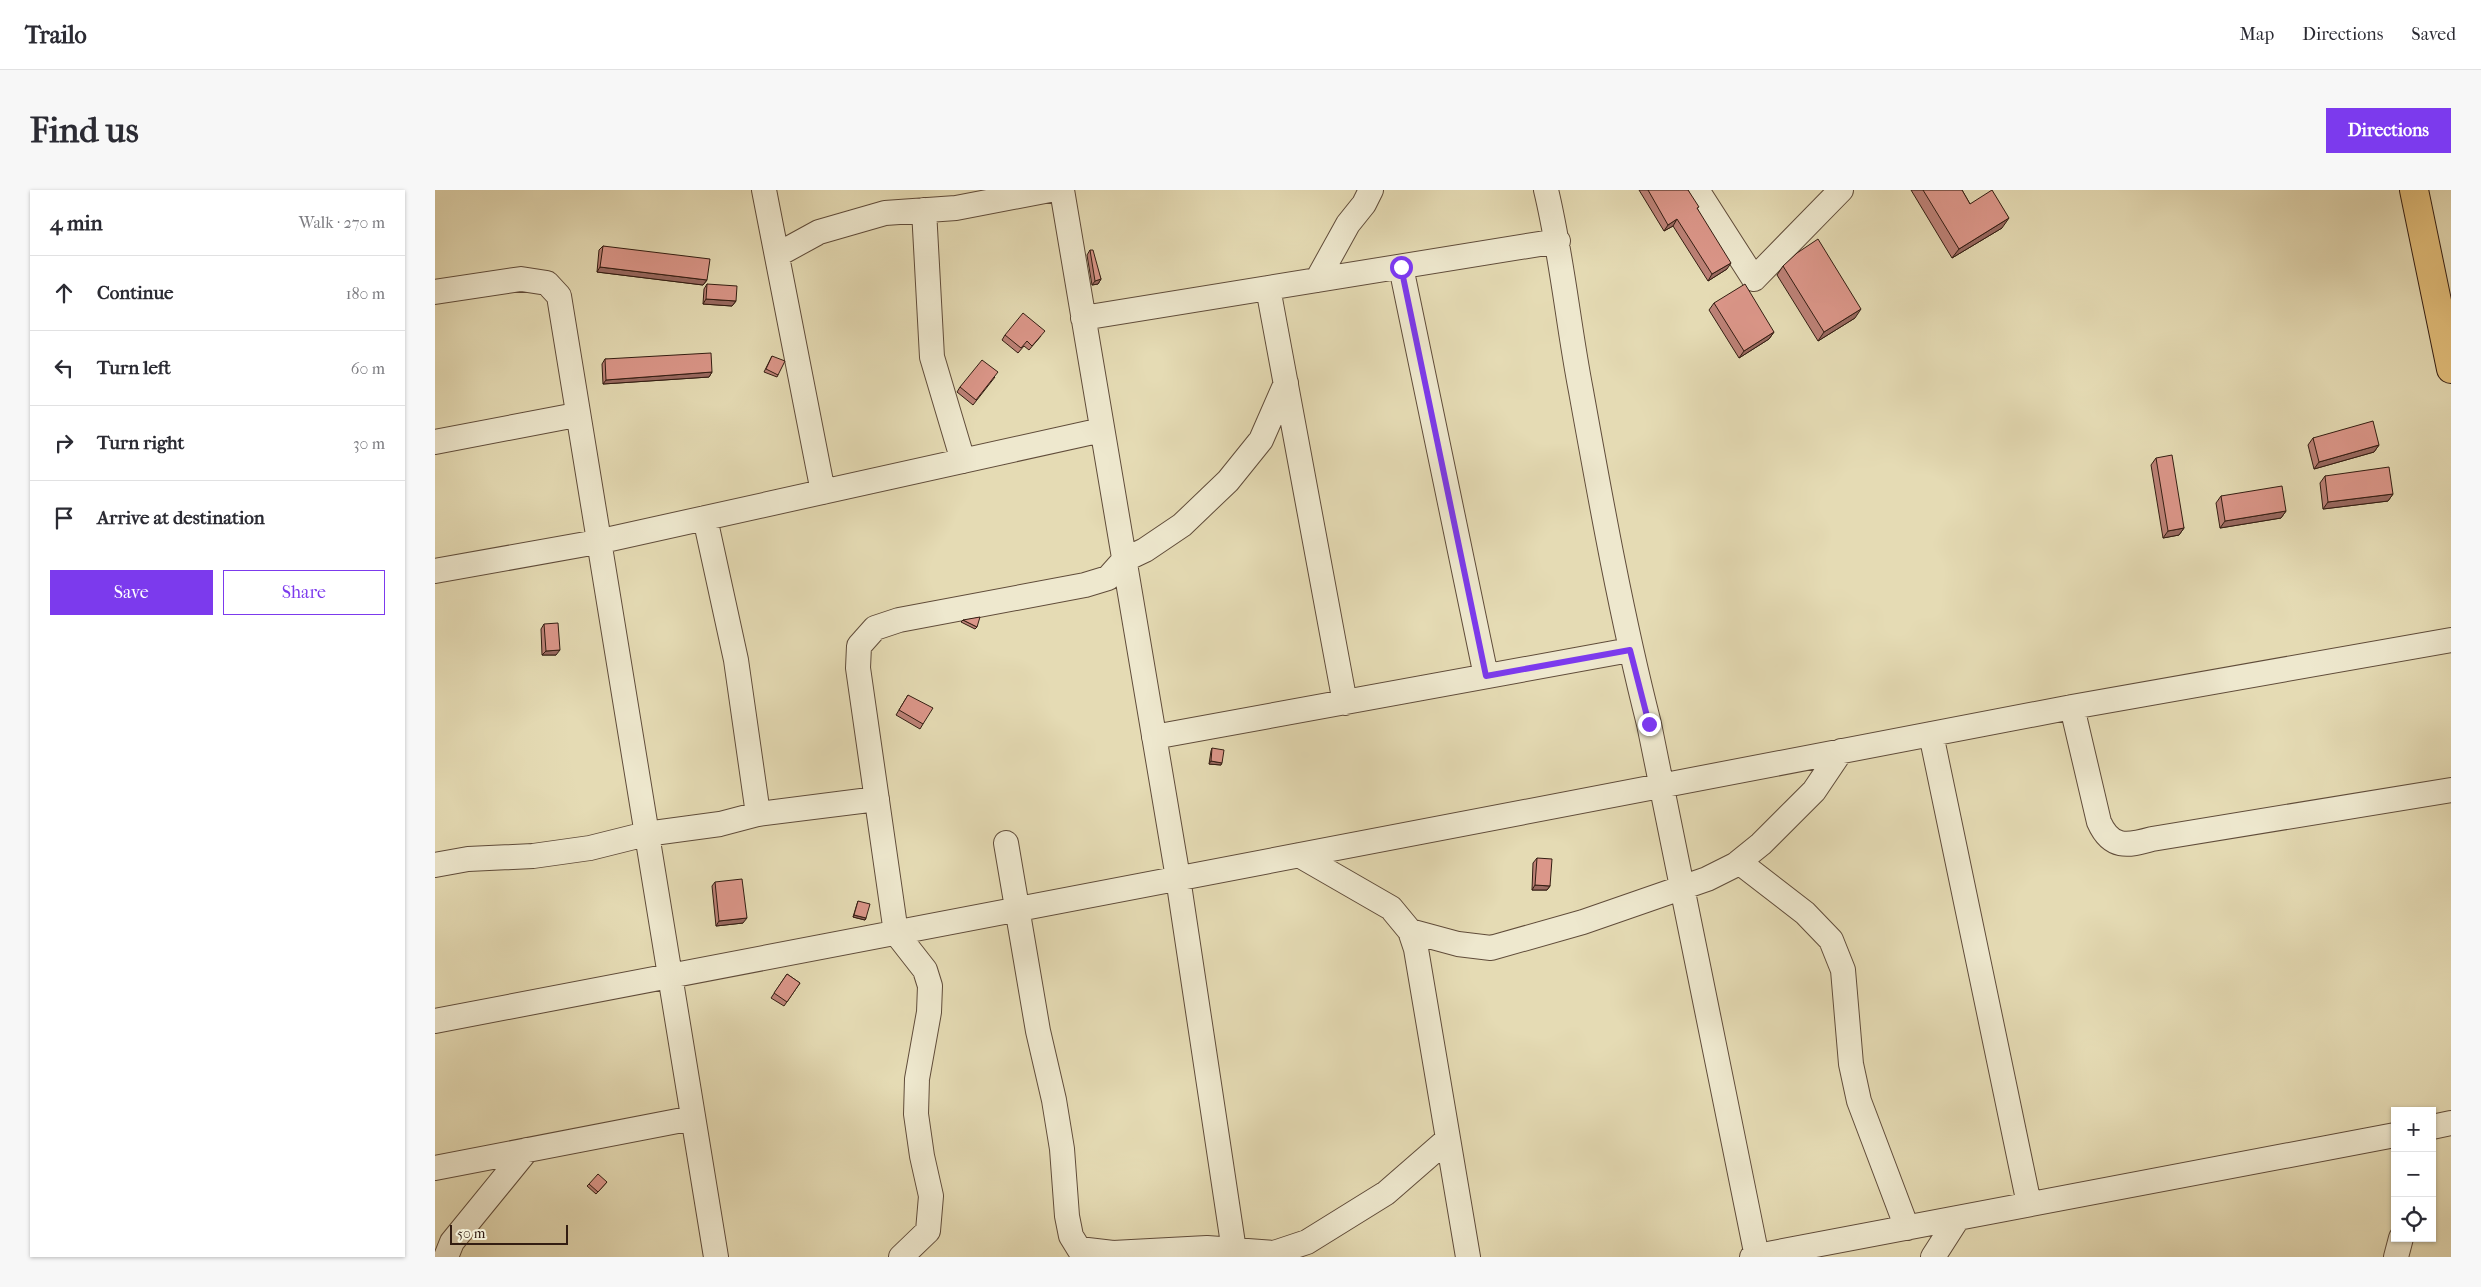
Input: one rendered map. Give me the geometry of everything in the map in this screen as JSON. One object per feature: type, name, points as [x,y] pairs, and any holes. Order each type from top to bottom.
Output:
[{"type":"highway","points":[[2414,190],[2451,369]]},
{"type":"street","points":[[764,190],[823,492]]},
{"type":"street","points":[[777,255],[819,232],[885,213],[955,208],[1050,190]]},
{"type":"street","points":[[1062,190],[1178,878],[1234,1253]]},
{"type":"street","points":[[1317,280],[1348,224],[1364,204],[1371,190]]},
{"type":"street","points":[[1546,190],[1559,241],[1580,390],[1630,650],[1661,786],[1755,1257],[2391,1135]]},
{"type":"street","points":[[1697,190],[1754,279],[1841,190]]},
{"type":"street","points":[[924,210],[932,357],[963,461]]},
{"type":"street","points":[[1083,318],[1559,241]]},
{"type":"street","points":[[1401,267],[1486,676]]},
{"type":"street","points":[[435,292],[521,280],[547,283],[559,296],[597,542],[716,1257]]},
{"type":"street","points":[[1269,288],[1345,703]]},
{"type":"street","points":[[901,1257],[929,1231],[931,1196],[922,1156],[916,1114],[917,1079],[929,1012],[930,986],[925,970],[896,933],[858,668],[859,646],[875,628],[899,620],[1085,585],[1109,578],[1124,560],[1145,550],[1182,524],[1228,481],[1261,440],[1286,383]]},
{"type":"street","points":[[435,442],[577,415]]},
{"type":"street","points":[[435,570],[597,542],[1102,430]]},
{"type":"street","points":[[705,518],[737,660],[758,814]]},
{"type":"street","points":[[435,1021],[2072,707],[2451,640]]},
{"type":"street","points":[[1155,737],[1630,650]]},
{"type":"street","points":[[2072,707],[2099,822],[2105,834],[2114,843],[2133,844],[2152,839],[2451,790]]},
{"type":"street","points":[[1931,734],[2029,1204]]},
{"type":"street","points":[[1410,931],[1458,944],[1491,948],[1583,922],[1707,879],[1739,862],[1761,844],[1814,792],[1841,751]]},
{"type":"street","points":[[435,864],[468,859],[533,856],[590,848],[646,834],[720,824],[758,814],[877,799]]},
{"type":"street","points":[[1006,843],[1037,1032],[1054,1100],[1062,1149],[1067,1216],[1071,1236],[1079,1249],[1113,1253],[1207,1248],[1234,1253],[1274,1253],[1307,1242],[1386,1193],[1448,1139]]},
{"type":"street","points":[[1299,855],[1391,908],[1410,931],[1416,949],[1468,1257]]},
{"type":"street","points":[[1739,862],[1805,913],[1831,940],[1843,970],[1851,1064],[1859,1101],[1907,1228]]},
{"type":"street","points":[[435,1168],[693,1118]]},
{"type":"street","points":[[2436,1126],[2451,1123]]},
{"type":"street","points":[[446,1257],[452,1242],[527,1150]]},
{"type":"street","points":[[1933,1257],[1958,1218]]},
{"type":"street","points":[[2396,1257],[2400,1242]]},
{"type":"building","points":[[1648,190],[1688,190],[1731,263],[1712,274],[1677,219],[1668,225]]},
{"type":"building","points":[[1923,190],[1962,190],[1970,204],[1992,190],[2009,218],[1959,249]]},
{"type":"building","points":[[1818,239],[1861,309],[1824,332],[1783,266],[1797,253]]},
{"type":"building","points":[[603,246],[710,259],[707,280],[600,267]]},
{"type":"building","points":[[1090,250],[1093,250],[1101,279],[1095,281]]},
{"type":"building","points":[[707,284],[737,286],[736,301],[706,299]]},
{"type":"building","points":[[1745,284],[1774,332],[1744,351],[1714,303]]},
{"type":"building","points":[[1023,313],[1045,331],[1032,346],[1027,341],[1021,348],[1005,335]]},
{"type":"building","points":[[711,353],[712,372],[606,380],[605,359]]},
{"type":"building","points":[[772,356],[785,361],[778,375],[766,369]]},
{"type":"building","points":[[982,360],[998,372],[976,400],[960,387]]},
{"type":"building","points":[[2373,421],[2379,445],[2319,462],[2313,438]]},
{"type":"building","points":[[2172,455],[2184,528],[2168,531],[2156,458]]},
{"type":"building","points":[[2389,467],[2393,494],[2328,502],[2325,476]]},
{"type":"building","points":[[2282,486],[2286,511],[2225,521],[2221,496]]},
{"type":"building","points":[[980,617],[977,627],[963,620]]},
{"type":"building","points":[[558,623],[560,650],[546,651],[544,624]]},
{"type":"building","points":[[908,695],[933,708],[923,724],[899,710]]},
{"type":"building","points":[[1212,748],[1224,750],[1222,763],[1211,761]]},
{"type":"building","points":[[1537,858],[1552,859],[1550,886],[1535,885]]},
{"type":"building","points":[[742,879],[747,918],[719,921],[715,882]]},
{"type":"building","points":[[858,901],[870,904],[866,918],[854,915]]},
{"type":"building","points":[[787,974],[800,983],[787,1002],[774,993]]},
{"type":"building","points":[[598,1174],[607,1182],[598,1192],[589,1184]]},
{"type":"route","points":[[1401,267],[1486,676],[1630,650],[1649,724]]}]
